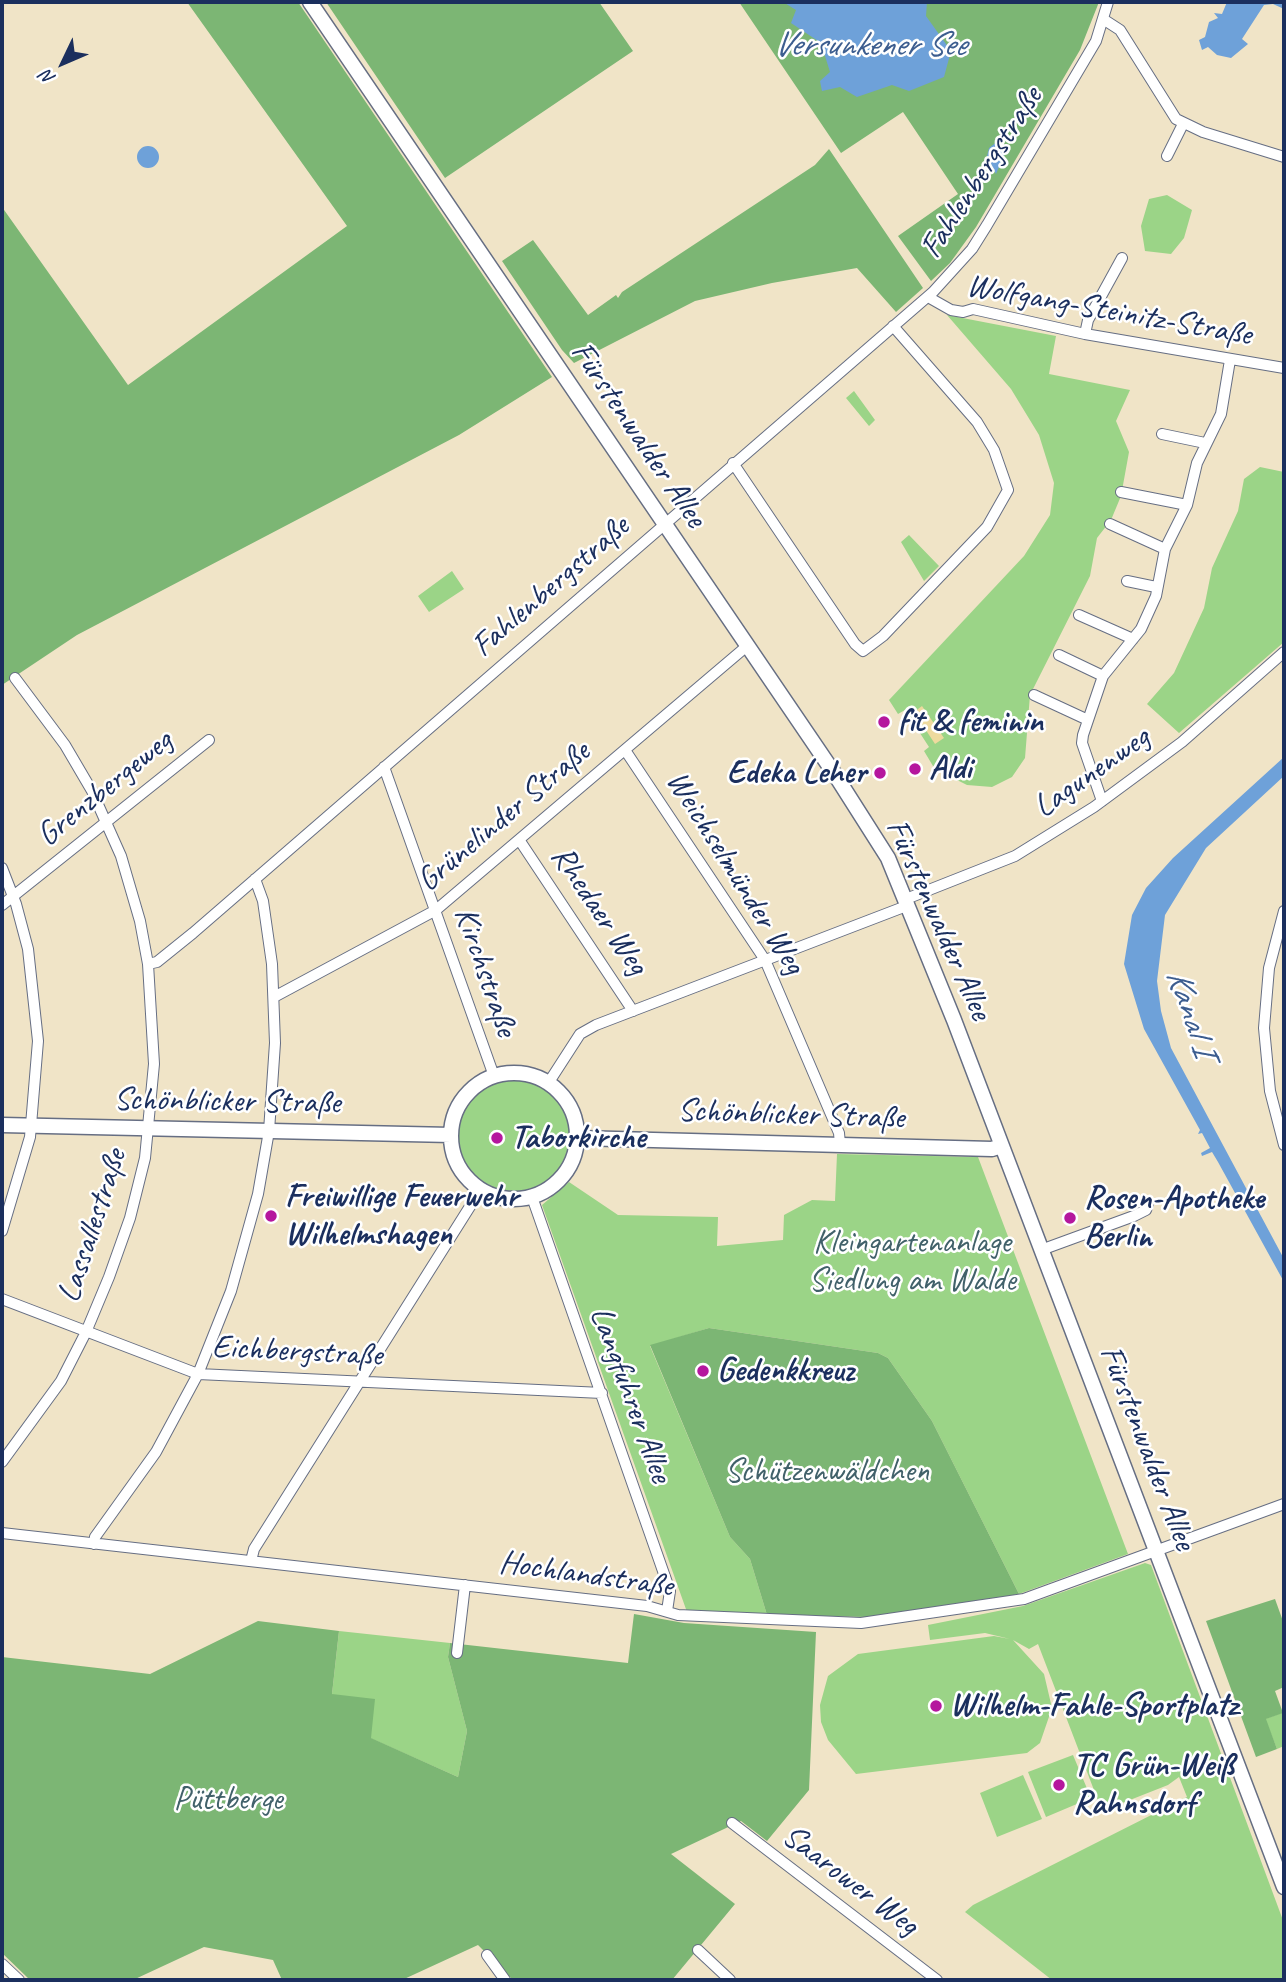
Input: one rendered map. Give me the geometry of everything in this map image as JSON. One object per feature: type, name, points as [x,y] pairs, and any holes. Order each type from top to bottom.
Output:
[{"type":"main road","name":"Fürstenwalder Allee","points":[[310,2],[888,858],[1002,1146],[1284,1887]]},
{"type":"main road","points":[[520,1074],[549,1082],[572,1110],[578,1138],[576,1152],[561,1179],[532,1198],[506,1198],[481,1189],[462,1171],[453,1149],[453,1120],[467,1095],[494,1076],[520,1074]]},
{"type":"main road","name":"Schönblicker Straße","points":[[2,1125],[451,1135]]},
{"type":"main road","name":"Schönblicker Straße","points":[[578,1138],[992,1149],[1002,1146]]},
{"type":"street","name":"Fahlenbergstraße","points":[[148,964],[157,962],[255,879],[928,297],[972,249],[1096,41],[1108,2]]},
{"type":"street","points":[[1103,19],[1120,30],[1171,114],[1183,124],[1284,157]]},
{"type":"street","points":[[1167,156],[1183,124]]},
{"type":"street","points":[[1085,334],[1088,320],[1122,258]]},
{"type":"street","name":"Wolfgang-Steinitz-Straße","points":[[928,297],[951,310],[962,312],[973,309],[1085,334],[1284,368]]},
{"type":"street","points":[[733,463],[855,644],[863,651],[883,636],[987,527],[1008,490],[994,450],[978,423],[894,326]]},
{"type":"street","points":[[1102,801],[1082,743],[1088,720],[1103,676],[1141,629],[1161,578],[1165,549],[1187,505],[1197,463],[1221,414],[1230,360]]},
{"type":"street","points":[[1162,434],[1205,443]]},
{"type":"street","points":[[1122,492],[1187,505]]},
{"type":"street","points":[[1110,524],[1165,549]]},
{"type":"street","points":[[1127,580],[1156,587]]},
{"type":"street","points":[[1079,615],[1133,639]]},
{"type":"street","name":"Grünelinder Straße","points":[[274,997],[436,910],[747,646]]},
{"type":"street","name":"Lagunenweg","points":[[549,1082],[580,1034],[1015,856],[1102,801],[1182,742],[1284,652]]},
{"type":"street","points":[[1059,655],[1103,676]]},
{"type":"street","name":"Lassallestraße","points":[[2,1462],[55,1390],[86,1332],[130,1218],[149,1128],[154,1064],[148,964],[132,889],[107,822],[65,745],[15,678]]},
{"type":"street","points":[[1034,695],[1088,720]]},
{"type":"street","name":"Grenzbergeweg","points":[[2,905],[209,740]]},
{"type":"street","name":"Weichselmünder Weg","points":[[625,750],[765,960],[839,1133],[840,1144]]},
{"type":"street","name":"Kirchstraße","points":[[384,767],[494,1076]]},
{"type":"street","name":"Rhedaer Weg","points":[[520,841],[633,1011]]},
{"type":"street","points":[[2,868],[28,949],[36,1009],[37,1069],[32,1126],[22,1172],[2,1231]]},
{"type":"street","points":[[94,1544],[95,1537],[156,1452],[198,1374],[221,1320],[241,1260],[269,1131],[274,997],[263,901],[255,879]]},
{"type":"street","points":[[1284,911],[1269,968],[1264,1028],[1267,1074],[1284,1145]]},
{"type":"street","points":[[251,1561],[254,1549],[481,1189]]},
{"type":"street","name":"Langfuhrer Allee","points":[[532,1198],[670,1591],[667,1611]]},
{"type":"street","points":[[1041,1250],[1134,1216],[1146,1210],[1148,1204]]},
{"type":"street","name":"Eichbergstraße","points":[[2,1298],[198,1374],[602,1393]]},
{"type":"street","name":"Hochlandstraße","points":[[2,1533],[647,1606],[686,1616],[880,1622],[1024,1599],[1284,1504]]},
{"type":"street","points":[[457,1653],[465,1585]]},
{"type":"street","name":"Saarower Weg","points":[[732,1823],[936,1980]]},
{"type":"street","points":[[698,1950],[730,1980]]},
{"type":"street","points":[[487,1955],[505,1980]]},
{"type":"street","points":[[2,1964],[19,1980]]},
{"type":"green space","points":[[187,2],[298,2],[552,377],[459,435],[77,635],[2,685],[2,207],[128,385],[347,226]]},
{"type":"green space","points":[[326,2],[599,2],[633,51],[445,178]]},
{"type":"green space","points":[[739,2],[1099,2],[1080,50],[976,227],[950,263],[931,281],[898,236],[958,194],[903,112],[841,153]]},
{"type":"green space","points":[[829,149],[923,288],[896,312],[857,268],[772,283],[695,301],[574,363],[562,350],[502,261],[533,240],[588,315],[616,295],[618,298],[622,292],[815,165]]},
{"type":"green space","points":[[1167,195],[1192,210],[1184,238],[1171,254],[1145,251],[1141,226],[1149,199]]},
{"type":"green space","points":[[947,315],[1056,336],[1049,374],[1130,390],[1116,421],[1129,452],[1121,496],[1111,520],[1097,538],[1090,576],[1030,695],[1025,758],[1012,777],[992,787],[967,785],[951,777],[939,765],[933,766],[924,751],[929,747],[905,710],[898,714],[889,700],[1024,556],[1050,515],[1054,483],[1039,435],[1011,389]]},
{"type":"green space","points":[[854,391],[875,420],[869,426],[846,398]]},
{"type":"green space","points":[[1260,467],[1284,472],[1284,642],[1179,733],[1147,704],[1174,673],[1204,608],[1212,568],[1238,511],[1244,479]]},
{"type":"green space","points":[[909,535],[939,566],[924,581],[901,542]]},
{"type":"green space","points":[[452,571],[464,589],[429,612],[418,596]]},
{"type":"green space","points":[[514,1079],[536,1083],[554,1096],[567,1114],[571,1136],[567,1158],[554,1176],[536,1189],[514,1193],[492,1189],[474,1176],[461,1158],[457,1136],[461,1114],[474,1096],[492,1083]]},
{"type":"green space","name":"Kleingartenanlage Siedlung am Walde","points":[[837,1154],[978,1157],[1128,1554],[1019,1594],[932,1421],[888,1358],[878,1353],[709,1328],[650,1346],[730,1537],[750,1559],[767,1615],[687,1612],[542,1205],[569,1182],[618,1215],[718,1217],[717,1246],[783,1240],[784,1215],[812,1200],[835,1201]]},
{"type":"green space","name":"Schützenwäldchen","points":[[709,1328],[878,1353],[888,1358],[932,1421],[1019,1594],[920,1613],[867,1617],[767,1615],[750,1559],[730,1537],[650,1345]]},
{"type":"green space","points":[[1145,1563],[1151,1565],[1284,1923],[1284,1980],[1052,1980],[965,1912],[973,1905],[1187,1797],[1179,1777],[1168,1785],[1102,1811],[1038,1644],[1029,1649],[1013,1640],[1044,1674],[1052,1708],[1040,1743],[1027,1753],[856,1774],[828,1740],[821,1722],[820,1705],[828,1676],[858,1654],[994,1636],[1010,1639],[985,1633],[930,1640],[928,1625],[1023,1606]]},
{"type":"green space","points":[[1275,1599],[1284,1624],[1284,1687],[1275,1691],[1283,1713],[1266,1719],[1277,1749],[1256,1757],[1206,1621]]},
{"type":"green space","name":"Püttberge","points":[[634,1614],[684,1623],[816,1632],[809,1790],[767,1841],[741,1821],[671,1854],[735,1904],[672,1980],[513,1980],[478,1945],[402,1980],[282,1980],[273,1960],[204,1947],[133,1980],[30,1980],[2,1953],[2,1657],[150,1674],[258,1621],[339,1631],[332,1694],[375,1699],[371,1738],[458,1777],[467,1731],[448,1657],[450,1643],[628,1663]]},
{"type":"green space","points":[[339,1631],[450,1643],[448,1657],[467,1731],[458,1777],[370,1738],[332,1694]]},
{"type":"green space","points":[[1284,1712],[1284,1746],[1277,1749],[1265,1719]]},
{"type":"green space","name":"TC Grün-Weiß Rahnsdorf","points":[[1073,1755],[1091,1798],[1046,1817],[1028,1772]]},
{"type":"green space","name":"TC Grün-Weiß Rahnsdorf","points":[[1023,1775],[1042,1819],[997,1837],[980,1793]]},
{"type":"sand","points":[[922,706],[944,738],[935,744],[914,712]]},
{"type":"water","name":"Versunkener See","points":[[783,2],[927,2],[926,16],[951,51],[944,77],[909,91],[892,85],[857,97],[840,87],[822,91],[820,81],[830,72],[821,43],[791,23],[796,10]]},
{"type":"water","points":[[1227,2],[1284,2],[1284,9],[1273,4],[1264,5],[1242,39],[1248,44],[1231,58],[1217,55],[1208,47],[1202,50],[1199,40],[1205,37],[1209,22],[1218,18],[1214,13],[1222,14]]},
{"type":"water","points":[[998,141],[1005,153],[996,174],[987,156],[989,148]]},
{"type":"water","points":[[148,146],[156,149],[159,157],[156,165],[148,168],[140,165],[137,157],[140,149]]},
{"type":"water","points":[[1284,757],[1284,776],[1206,848],[1165,915],[1157,981],[1161,1011],[1171,1048],[1284,1259],[1284,1282],[1212,1152],[1202,1156],[1201,1153],[1210,1148],[1202,1133],[1198,1134],[1200,1130],[1144,1029],[1124,964],[1132,915],[1146,888],[1173,858]]},
{"type":"place","name":"fit & feminin","points":[[884,722]]},
{"type":"place","name":"Aldi","points":[[915,769]]},
{"type":"place","name":"Edeka Leher","points":[[880,773]]},
{"type":"place","name":"Taborkirche","points":[[497,1138]]},
{"type":"place","name":"Freiwillige Feuerwehr Wilhelmshagen","points":[[271,1216]]},
{"type":"place","name":"Rosen-Apotheke Berlin","points":[[1070,1218]]},
{"type":"place","name":"Gedenkkreuz","points":[[703,1371]]},
{"type":"place","name":"Wilhelm-Fahle-Sportplatz","points":[[936,1706]]},
{"type":"place","name":"TC Grün-Weiß Rahnsdorf","points":[[1059,1785]]},
{"type":"water label","name":"Kanal I","points":[[1190,1013]]}]
